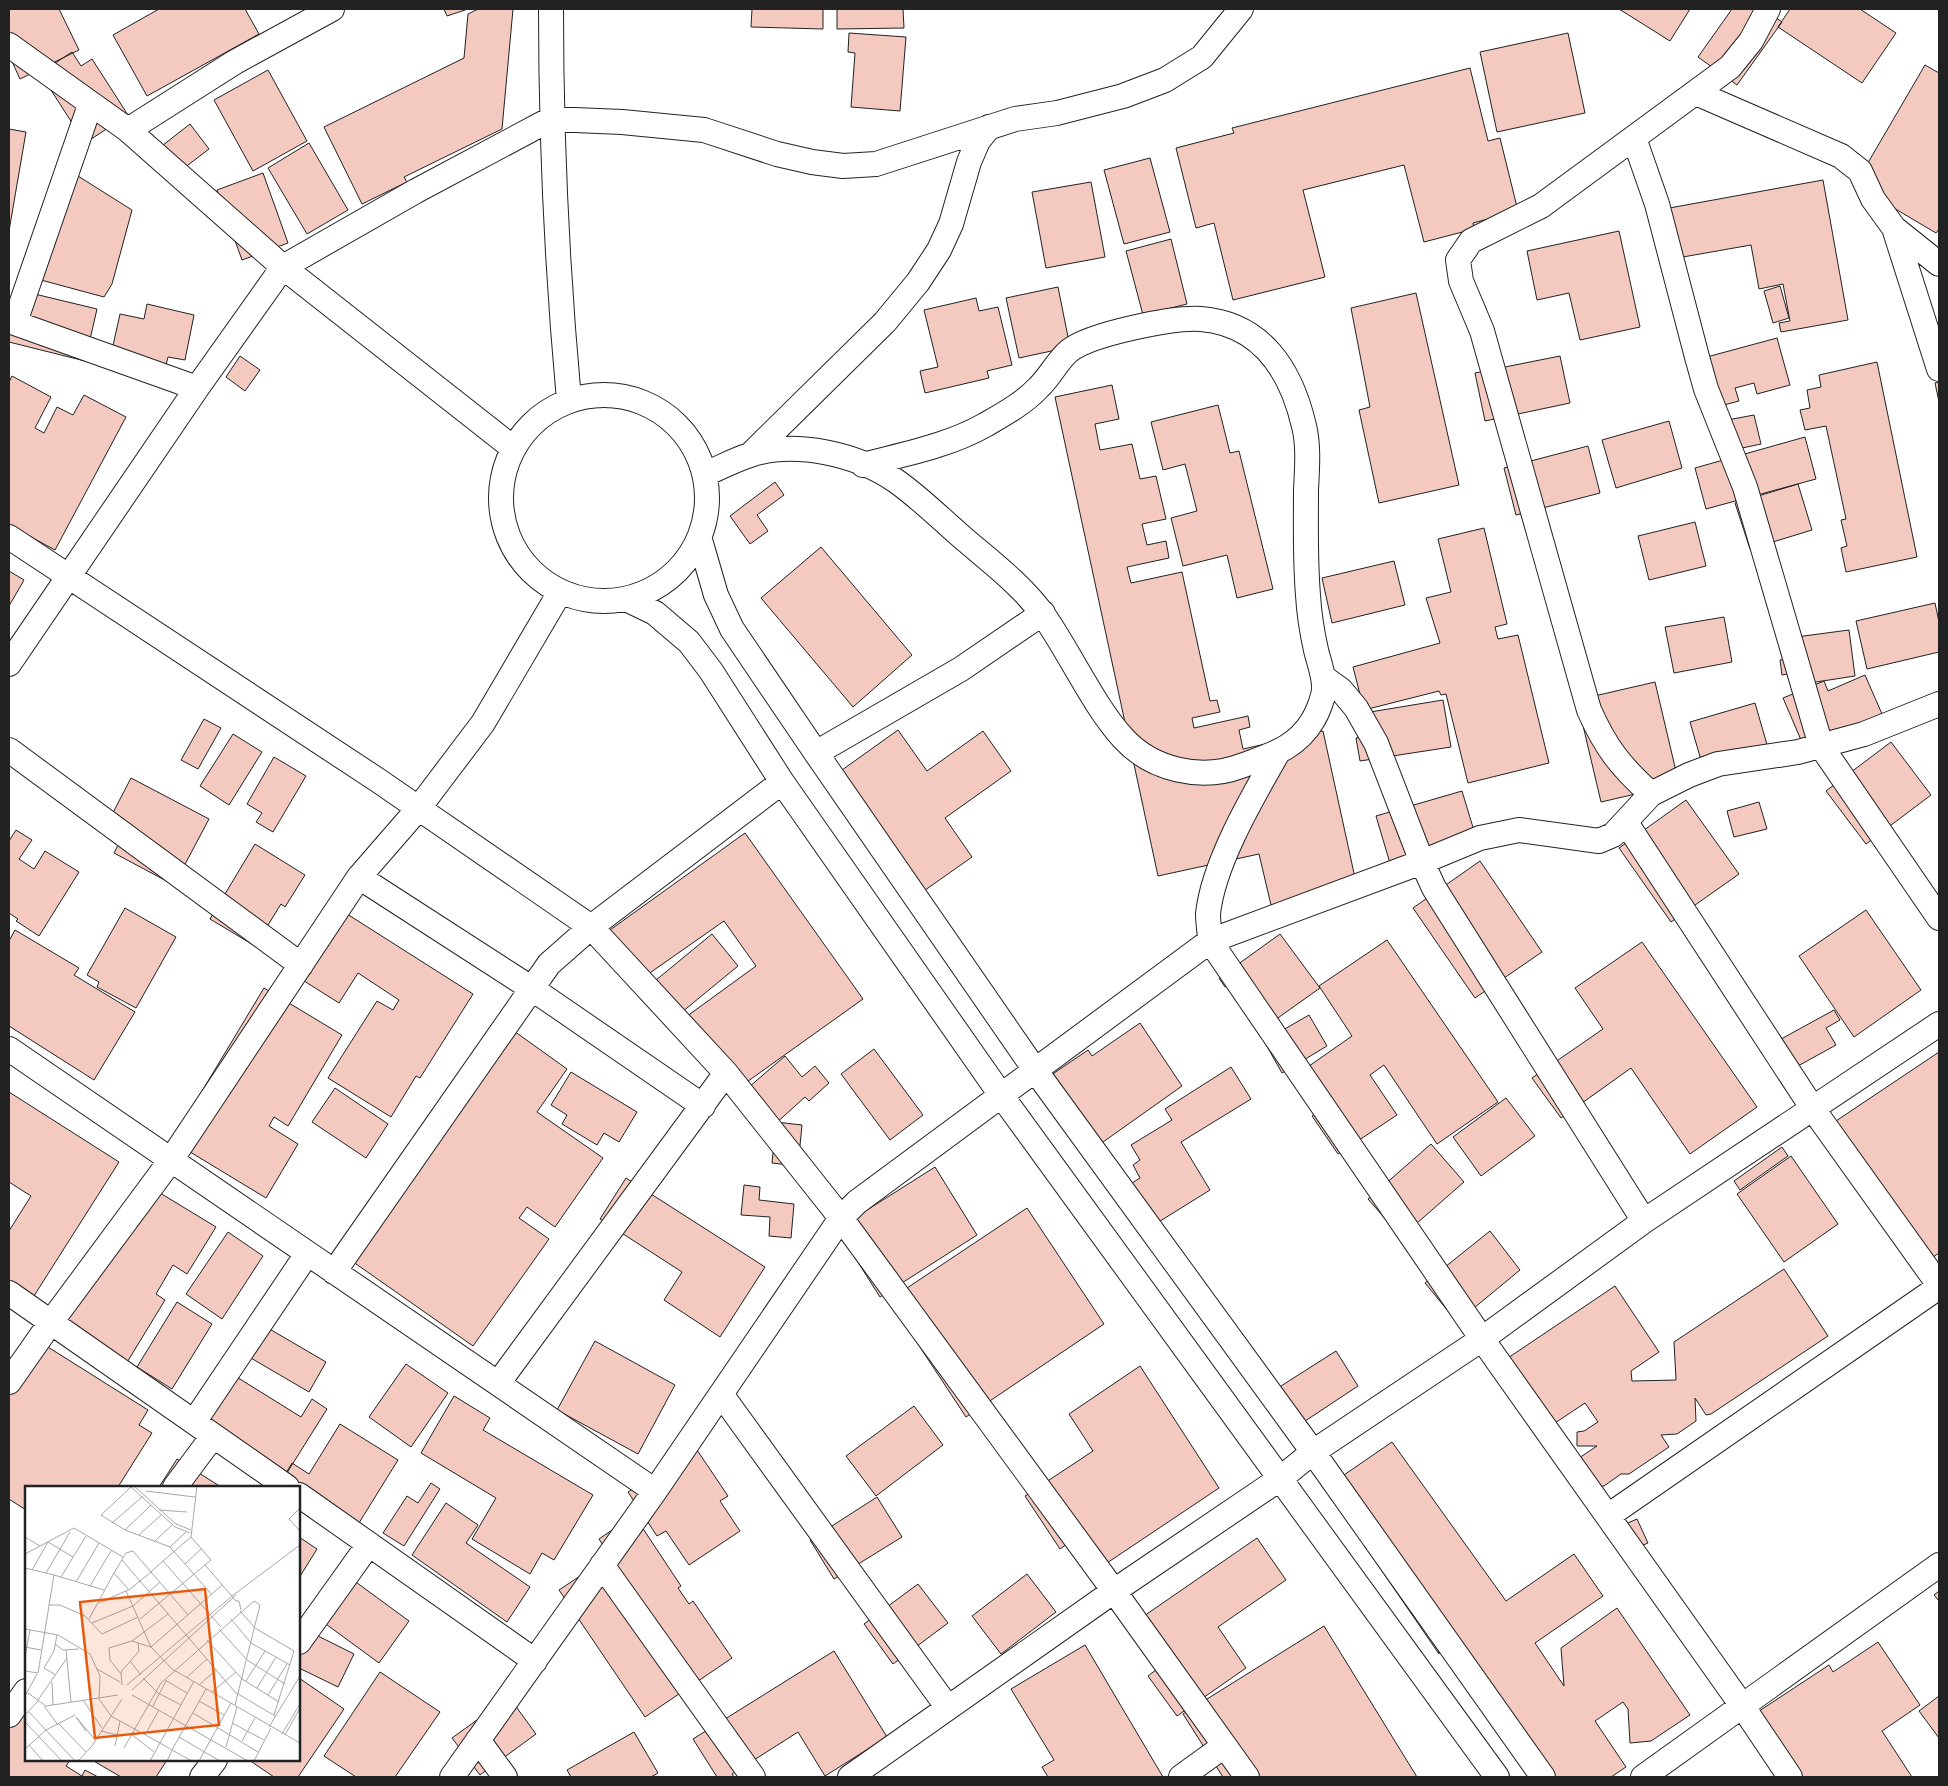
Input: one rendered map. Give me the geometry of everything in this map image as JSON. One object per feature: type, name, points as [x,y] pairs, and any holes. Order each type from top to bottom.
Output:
[{"type":"street","points":[[128,130],[235,62],[332,9]]},
{"type":"street","points":[[551,9],[551,119],[560,298],[569,400]]},
{"type":"street","points":[[9,664],[197,388],[283,267],[416,191],[551,119],[622,122],[704,130],[777,154],[812,162],[843,166],[876,164],[989,127],[1123,96],[1165,80],[1202,57],[1241,9]]},
{"type":"street","points":[[1651,794],[1615,759],[1588,710],[1482,331],[1461,281],[1458,260],[1462,251],[1471,241],[1541,206],[1730,67],[1751,41],[1768,9]]},
{"type":"street","points":[[9,45],[128,130],[283,267],[514,448]]},
{"type":"street","points":[[1696,93],[1841,156],[1860,171],[1873,199],[1894,228],[1939,264]]},
{"type":"street","points":[[90,104],[12,322],[197,388]]},
{"type":"street","points":[[750,455],[885,322],[918,282],[939,250],[951,224],[969,162],[978,142],[989,127]]},
{"type":"street","points":[[1634,138],[1657,204],[1696,357],[1706,389],[1745,488],[1821,746],[1939,918]]},
{"type":"street","points":[[1894,228],[1939,368]]},
{"type":"street","points":[[705,474],[750,455],[775,449],[815,449],[849,458],[894,480],[1006,576],[1043,613],[1123,739],[1144,755],[1169,767],[1197,774],[1222,773],[1277,754],[1296,740],[1313,720],[1324,692],[1323,678],[1314,645],[1308,598],[1307,452],[1304,426],[1285,373],[1261,342],[1238,327],[1219,321],[1177,320],[1083,342],[1067,352],[1041,386],[1027,399],[982,427],[939,444],[864,465]]},
{"type":"street","points":[[603,394],[638,400],[668,416],[692,442],[705,474],[708,507],[700,540],[682,567],[658,588],[628,600],[593,602],[560,592],[532,573],[512,546],[509,538],[502,514],[502,480],[514,448],[537,419],[569,400],[603,394]]},
{"type":"street","points":[[9,537],[418,809],[591,927],[726,1073],[841,1218],[1114,1591],[1247,1777]]},
{"type":"street","points":[[700,540],[716,595],[732,628],[816,754],[1035,1070],[1313,1452],[1543,1777]]},
{"type":"street","points":[[9,1382],[171,1160],[359,876],[418,809],[483,723],[560,592]]},
{"type":"street","points":[[628,600],[655,613],[689,642],[711,671],[782,782],[1001,1095],[1497,1777]]},
{"type":"street","points":[[816,754],[961,669],[1043,613]]},
{"type":"street","points":[[1323,678],[1341,690],[1356,708],[1376,743],[1434,888],[1644,1221]]},
{"type":"street","points":[[452,1777],[655,1491],[841,1218],[857,1202],[1210,941],[1422,862],[1480,838],[1518,830],[1599,841],[1614,836],[1626,824],[1641,803],[1651,794],[1689,774],[1718,764],[1798,752],[1864,734],[1939,704]]},
{"type":"street","points":[[9,750],[301,965]]},
{"type":"street","points":[[1277,754],[1245,810],[1227,850],[1208,915],[1210,941],[1482,1339],[1744,1708],[1790,1777]]},
{"type":"street","points":[[334,1272],[549,964],[591,927],[782,782]]},
{"type":"street","points":[[1608,1516],[1939,1286],[1813,1109],[1626,824]]},
{"type":"street","points":[[359,876],[531,988],[703,1106]]},
{"type":"street","points":[[850,1777],[1114,1591],[1281,1478],[1313,1452],[1482,1339],[1644,1221],[1939,1024]]},
{"type":"street","points":[[9,1049],[307,1254],[499,1382],[655,1491]]},
{"type":"street","points":[[499,1382],[726,1073]]},
{"type":"street","points":[[194,1422],[307,1254]]},
{"type":"street","points":[[9,1293],[286,1486]]},
{"type":"street","points":[[721,1394],[948,1708]]},
{"type":"street","points":[[176,1486],[213,1436]]},
{"type":"street","points":[[300,1496],[535,1661]]},
{"type":"street","points":[[300,1641],[369,1544]]},
{"type":"street","points":[[602,1565],[753,1777]]},
{"type":"street","points":[[1643,1777],[1744,1708],[1939,1565]]},
{"type":"street","points":[[9,1715],[25,1692]]},
{"type":"street","points":[[478,1740],[505,1777]]},
{"type":"street","points":[[1181,1777],[1224,1746]]},
{"type":"street","points":[[202,1777],[213,1761]]},
{"type":"building","points":[[9,9],[59,9],[79,50],[20,79],[9,55]]},
{"type":"building","points":[[159,9],[245,9],[259,34],[147,96],[113,35]]},
{"type":"building","points":[[444,9],[468,9],[447,16]]},
{"type":"building","points":[[478,9],[513,9],[502,129],[404,177],[407,182],[362,204],[324,127],[464,58],[468,14]]},
{"type":"building","points":[[752,9],[823,9],[823,29],[751,27]]},
{"type":"building","points":[[837,9],[903,9],[904,28],[837,29]]},
{"type":"building","points":[[1619,9],[1690,9],[1670,41]]},
{"type":"building","points":[[1732,9],[1763,9],[1782,22],[1737,85],[1698,57]]},
{"type":"building","points":[[1790,9],[1860,9],[1896,33],[1862,83],[1778,27]]},
{"type":"building","points":[[849,33],[906,37],[900,111],[851,107],[855,53],[848,52]]},
{"type":"building","points":[[1568,33],[1585,113],[1497,132],[1480,52]]},
{"type":"building","points":[[72,52],[81,66],[92,59],[128,115],[85,143],[40,73]]},
{"type":"building","points":[[1925,65],[1939,73],[1939,229],[1936,233],[1855,185]]},
{"type":"building","points":[[1470,68],[1488,141],[1500,138],[1518,211],[1473,223],[1474,229],[1424,242],[1404,165],[1303,190],[1325,277],[1233,300],[1214,223],[1196,228],[1176,148],[1234,133],[1232,128]]},
{"type":"building","points":[[268,70],[307,141],[253,171],[214,100]]},
{"type":"building","points":[[190,124],[209,149],[167,181],[149,156]]},
{"type":"building","points":[[9,129],[26,132],[9,231]]},
{"type":"building","points":[[309,143],[348,210],[307,234],[268,168]]},
{"type":"building","points":[[1150,158],[1170,232],[1124,244],[1104,170]]},
{"type":"building","points":[[62,166],[132,210],[112,284],[104,297],[26,276]]},
{"type":"building","points":[[263,173],[288,243],[242,260],[217,190]]},
{"type":"building","points":[[1823,180],[1848,320],[1781,332],[1779,323],[1790,321],[1783,284],[1759,289],[1751,245],[1683,257],[1653,211]]},
{"type":"building","points":[[1091,182],[1105,257],[1046,268],[1032,192]]},
{"type":"building","points":[[1619,231],[1640,327],[1580,340],[1569,293],[1537,300],[1527,251]]},
{"type":"building","points":[[1171,239],[1187,304],[1143,315],[1126,251]]},
{"type":"building","points":[[1780,286],[1789,318],[1773,323],[1764,291]]},
{"type":"building","points":[[1058,287],[1070,347],[1019,358],[1006,298]]},
{"type":"building","points":[[18,290],[97,309],[85,361],[9,342],[9,332]]},
{"type":"building","points":[[1416,293],[1459,485],[1379,503],[1359,410],[1370,407],[1351,308]]},
{"type":"building","points":[[976,298],[979,311],[998,307],[1012,365],[987,371],[989,378],[925,393],[920,371],[938,367],[924,310]]},
{"type":"building","points":[[147,304],[194,315],[185,360],[168,357],[163,377],[108,368],[120,314],[144,319]]},
{"type":"building","points":[[1777,338],[1790,385],[1757,394],[1754,383],[1735,388],[1739,401],[1705,410],[1692,361]]},
{"type":"building","points":[[240,356],[260,370],[245,391],[226,377]]},
{"type":"building","points":[[1560,356],[1570,403],[1485,421],[1475,373]]},
{"type":"building","points":[[1877,362],[1917,557],[1846,572],[1841,548],[1847,546],[1841,520],[1846,519],[1826,426],[1805,430],[1800,410],[1810,408],[1807,390],[1821,387],[1819,375]]},
{"type":"building","points":[[12,376],[51,397],[35,428],[44,433],[57,407],[73,415],[84,395],[126,417],[55,550],[9,525],[9,382]]},
{"type":"building","points":[[1939,382],[1939,402],[1935,383]]},
{"type":"building","points":[[1112,385],[1119,419],[1095,424],[1100,450],[1132,444],[1140,479],[1156,476],[1166,519],[1142,524],[1147,545],[1166,541],[1169,558],[1127,567],[1131,583],[1182,572],[1210,701],[1217,700],[1220,712],[1192,718],[1194,728],[1248,716],[1250,727],[1239,730],[1243,749],[1323,731],[1357,887],[1271,905],[1259,854],[1158,876],[1055,397]]},
{"type":"building","points":[[1218,405],[1230,453],[1239,451],[1273,589],[1237,598],[1227,555],[1183,566],[1171,518],[1197,511],[1185,464],[1163,470],[1151,422]]},
{"type":"building","points":[[1754,415],[1761,444],[1728,451],[1722,421]]},
{"type":"building","points":[[1669,421],[1682,468],[1616,488],[1602,440]]},
{"type":"building","points":[[1805,437],[1816,479],[1706,509],[1695,468]]},
{"type":"building","points":[[1588,446],[1600,493],[1516,515],[1504,468]]},
{"type":"building","points":[[775,482],[784,495],[757,515],[768,531],[750,544],[730,516]]},
{"type":"building","points":[[1798,484],[1812,530],[1750,549],[1735,503]]},
{"type":"building","points":[[1695,522],[1706,566],[1649,580],[1638,536]]},
{"type":"building","points":[[1484,528],[1507,624],[1495,627],[1498,639],[1518,635],[1549,763],[1468,783],[1446,694],[1441,695],[1439,691],[1364,710],[1353,667],[1440,643],[1426,598],[1451,592],[1438,539]]},
{"type":"building","points":[[821,547],[912,655],[853,707],[761,598]]},
{"type":"building","points":[[1394,561],[1405,605],[1332,623],[1322,578]]},
{"type":"building","points":[[9,571],[24,580],[9,606]]},
{"type":"building","points":[[1935,603],[1939,622],[1939,652],[1867,669],[1856,621]]},
{"type":"building","points":[[1724,617],[1732,662],[1674,673],[1665,627]]},
{"type":"building","points":[[1849,630],[1855,676],[1803,684],[1801,672],[1782,675],[1780,660],[1800,657],[1796,637]]},
{"type":"building","points":[[1865,675],[1882,714],[1804,747],[1783,698],[1824,681],[1828,691]]},
{"type":"building","points":[[1655,682],[1679,784],[1601,802],[1577,700]]},
{"type":"building","points":[[1443,700],[1451,747],[1360,761],[1356,738],[1361,737],[1358,714]]},
{"type":"building","points":[[1755,703],[1770,755],[1705,774],[1690,722]]},
{"type":"building","points":[[204,719],[221,728],[198,769],[181,760]]},
{"type":"building","points":[[898,730],[927,771],[983,731],[1011,771],[945,818],[972,857],[911,900],[835,775]]},
{"type":"building","points":[[233,734],[262,752],[229,805],[200,786]]},
{"type":"building","points":[[1891,742],[1931,795],[1866,844],[1826,791]]},
{"type":"building","points":[[274,757],[306,776],[273,832],[256,822],[262,813],[247,804]]},
{"type":"building","points":[[131,778],[209,819],[174,885],[114,853],[122,837],[105,828]]},
{"type":"building","points":[[1462,791],[1478,844],[1392,870],[1376,816]]},
{"type":"building","points":[[1686,800],[1739,874],[1671,922],[1619,848]]},
{"type":"building","points":[[1759,802],[1767,829],[1734,837],[1727,811]]},
{"type":"building","points":[[16,830],[32,840],[19,859],[34,869],[45,851],[79,872],[39,936],[16,921],[18,919],[9,913],[9,841]]},
{"type":"building","points":[[745,833],[863,999],[730,1094],[679,1022],[756,966],[724,921],[644,977],[610,930]]},
{"type":"building","points":[[255,844],[305,875],[285,907],[281,904],[255,946],[210,919]]},
{"type":"building","points":[[1480,861],[1542,952],[1475,998],[1413,908]]},
{"type":"building","points":[[336,907],[473,994],[420,1078],[416,1076],[391,1117],[328,1078],[377,1001],[393,1010],[399,1000],[358,973],[339,1003],[293,974]]},
{"type":"building","points":[[125,908],[176,937],[136,1008],[97,987],[99,982],[87,975]]},
{"type":"building","points":[[1866,910],[1921,990],[1854,1037],[1799,956]]},
{"type":"building","points":[[15,930],[79,968],[74,975],[135,1012],[94,1080],[9,1026],[9,941]]},
{"type":"building","points":[[712,934],[738,966],[676,1017],[650,985]]},
{"type":"building","points":[[1280,934],[1320,988],[1268,1025],[1235,979],[1225,987],[1219,978]]},
{"type":"building","points":[[1387,940],[1498,1102],[1437,1144],[1384,1065],[1370,1075],[1397,1115],[1338,1154],[1312,1116],[1326,1106],[1302,1071],[1352,1036],[1319,986]]},
{"type":"building","points":[[1642,942],[1757,1107],[1690,1154],[1631,1068],[1561,1118],[1532,1078],[1603,1029],[1575,988]]},
{"type":"building","points":[[264,988],[342,1035],[288,1126],[274,1117],[269,1126],[298,1144],[266,1198],[172,1141]]},
{"type":"building","points":[[1834,1010],[1840,1020],[1826,1028],[1836,1045],[1787,1072],[1772,1044]]},
{"type":"building","points":[[1309,1015],[1327,1046],[1282,1073],[1264,1041]]},
{"type":"building","points":[[500,1021],[567,1069],[537,1112],[603,1158],[555,1227],[527,1207],[519,1218],[549,1239],[473,1346],[339,1252]]},
{"type":"building","points":[[1140,1023],[1182,1086],[1096,1147],[1038,1084],[1088,1050],[1092,1056]]},
{"type":"building","points":[[874,1049],[923,1115],[890,1140],[841,1074]]},
{"type":"building","points":[[1939,1052],[1939,1253],[1915,1269],[1824,1129]]},
{"type":"building","points":[[785,1056],[802,1077],[815,1066],[829,1083],[809,1101],[805,1097],[764,1134],[734,1100]]},
{"type":"building","points":[[1231,1067],[1251,1099],[1181,1142],[1210,1190],[1141,1233],[1116,1193],[1140,1178],[1133,1165],[1140,1160],[1131,1145],[1172,1120],[1165,1109]]},
{"type":"building","points":[[571,1072],[637,1112],[619,1142],[604,1133],[597,1145],[562,1124],[567,1115],[551,1105]]},
{"type":"building","points":[[335,1088],[388,1124],[366,1158],[312,1122]]},
{"type":"building","points":[[9,1092],[119,1162],[32,1299],[9,1284],[9,1231],[31,1196],[9,1182]]},
{"type":"building","points":[[1506,1098],[1535,1136],[1481,1176],[1453,1137]]},
{"type":"building","points":[[776,1122],[802,1125],[798,1166],[772,1163]]},
{"type":"building","points":[[1431,1144],[1464,1182],[1401,1237],[1368,1199]]},
{"type":"building","points":[[1782,1147],[1788,1156],[1740,1190],[1734,1181]]},
{"type":"building","points":[[1791,1156],[1838,1224],[1784,1262],[1737,1194]]},
{"type":"building","points":[[935,1167],[977,1235],[880,1297],[837,1229]]},
{"type":"building","points":[[626,1178],[765,1267],[720,1337],[664,1300],[682,1272],[600,1219]]},
{"type":"building","points":[[142,1182],[216,1227],[187,1274],[173,1265],[156,1294],[165,1300],[126,1364],[57,1322]]},
{"type":"building","points":[[744,1185],[760,1187],[759,1200],[794,1204],[791,1238],[769,1236],[770,1217],[741,1215]]},
{"type":"building","points":[[1027,1208],[1104,1324],[966,1417],[889,1300]]},
{"type":"building","points":[[1490,1231],[1520,1270],[1457,1322],[1425,1283]]},
{"type":"building","points":[[228,1232],[263,1256],[222,1319],[186,1294]]},
{"type":"building","points":[[1784,1269],[1828,1336],[1711,1414],[1706,1415],[1695,1398],[1696,1421],[1677,1434],[1661,1435],[1669,1447],[1629,1474],[1621,1474],[1604,1486],[1574,1487],[1573,1462],[1597,1446],[1577,1446],[1577,1432],[1584,1431],[1598,1422],[1585,1403],[1543,1431],[1499,1364],[1615,1286],[1659,1352],[1631,1371],[1632,1381],[1676,1380],[1674,1342]]},
{"type":"building","points":[[177,1302],[212,1324],[172,1389],[137,1367]]},
{"type":"building","points":[[261,1324],[326,1362],[309,1392],[244,1354]]},
{"type":"building","points":[[32,1337],[148,1410],[139,1425],[152,1433],[119,1486],[25,1486],[25,1509],[9,1499],[9,1374]]},
{"type":"building","points":[[595,1341],[675,1385],[638,1454],[557,1410]]},
{"type":"building","points":[[1336,1351],[1358,1386],[1293,1429],[1270,1393]]},
{"type":"building","points":[[406,1364],[448,1393],[411,1447],[369,1417]]},
{"type":"building","points":[[1140,1366],[1219,1488],[1095,1571],[1074,1539],[1060,1549],[1025,1496],[1093,1451],[1069,1414]]},
{"type":"building","points":[[227,1371],[301,1417],[312,1399],[327,1409],[285,1476],[196,1420]]},
{"type":"building","points":[[454,1396],[490,1418],[483,1430],[593,1495],[554,1560],[542,1553],[530,1574],[472,1539],[496,1498],[421,1453]]},
{"type":"building","points":[[914,1406],[943,1445],[876,1496],[846,1456]]},
{"type":"building","points":[[340,1424],[398,1460],[354,1531],[300,1498],[300,1486],[279,1485],[292,1463],[309,1474]]},
{"type":"building","points":[[1392,1442],[1506,1601],[1574,1554],[1603,1596],[1535,1643],[1564,1686],[1561,1648],[1617,1608],[1690,1715],[1651,1741],[1630,1743],[1628,1709],[1623,1702],[1595,1721],[1626,1767],[1611,1777],[1529,1777],[1438,1646],[1439,1654],[1325,1488]]},
{"type":"building","points":[[695,1447],[728,1496],[720,1501],[740,1531],[689,1565],[666,1531],[657,1536],[628,1492]]},
{"type":"building","points":[[177,1459],[219,1486],[160,1486]]},
{"type":"building","points":[[431,1483],[440,1489],[404,1546],[383,1533],[407,1496],[418,1503]]},
{"type":"building","points":[[877,1497],[902,1537],[834,1579],[810,1540]]},
{"type":"building","points":[[446,1503],[478,1525],[466,1543],[530,1587],[507,1622],[412,1555]]},
{"type":"building","points":[[634,1515],[681,1586],[678,1588],[689,1604],[693,1601],[732,1658],[645,1717],[559,1590],[610,1556],[599,1539]]},
{"type":"building","points":[[1637,1519],[1648,1543],[1624,1553],[1614,1529]]},
{"type":"building","points":[[300,1538],[317,1549],[300,1576]]},
{"type":"building","points":[[1257,1538],[1286,1580],[1218,1627],[1246,1668],[1177,1716],[1148,1676],[1157,1669],[1128,1627]]},
{"type":"building","points":[[1027,1574],[1056,1612],[1001,1654],[972,1616]]},
{"type":"building","points":[[349,1577],[409,1621],[379,1663],[319,1619]]},
{"type":"building","points":[[918,1584],[948,1623],[893,1664],[864,1624]]},
{"type":"building","points":[[1939,1591],[1939,1601],[1934,1595]]},
{"type":"building","points":[[1324,1626],[1417,1777],[1223,1777],[1183,1714]]},
{"type":"building","points":[[304,1629],[354,1654],[338,1687],[300,1668],[300,1638]]},
{"type":"building","points":[[1878,1642],[1920,1705],[1882,1731],[1912,1777],[1785,1777],[1747,1719],[1829,1665],[1833,1672]]},
{"type":"building","points":[[1085,1645],[1163,1777],[1048,1777],[1042,1767],[1054,1760],[1011,1689]]},
{"type":"building","points":[[834,1651],[887,1737],[825,1776],[798,1732],[732,1774],[734,1777],[717,1777],[693,1739]]},
{"type":"building","points":[[380,1672],[440,1712],[395,1777],[356,1777],[324,1756]]},
{"type":"building","points":[[25,1677],[25,1761],[69,1761],[66,1766],[82,1776],[85,1770],[98,1777],[9,1777],[9,1704]]},
{"type":"building","points":[[300,1679],[344,1709],[298,1777],[274,1777],[250,1761],[300,1761]]},
{"type":"building","points":[[1939,1696],[1939,1738],[1919,1711]]},
{"type":"building","points":[[509,1697],[536,1734],[480,1775],[452,1738]]},
{"type":"building","points":[[634,1732],[658,1773],[651,1777],[571,1777],[567,1770]]},
{"type":"building","points":[[94,1761],[166,1761],[156,1777],[121,1777]]}]
